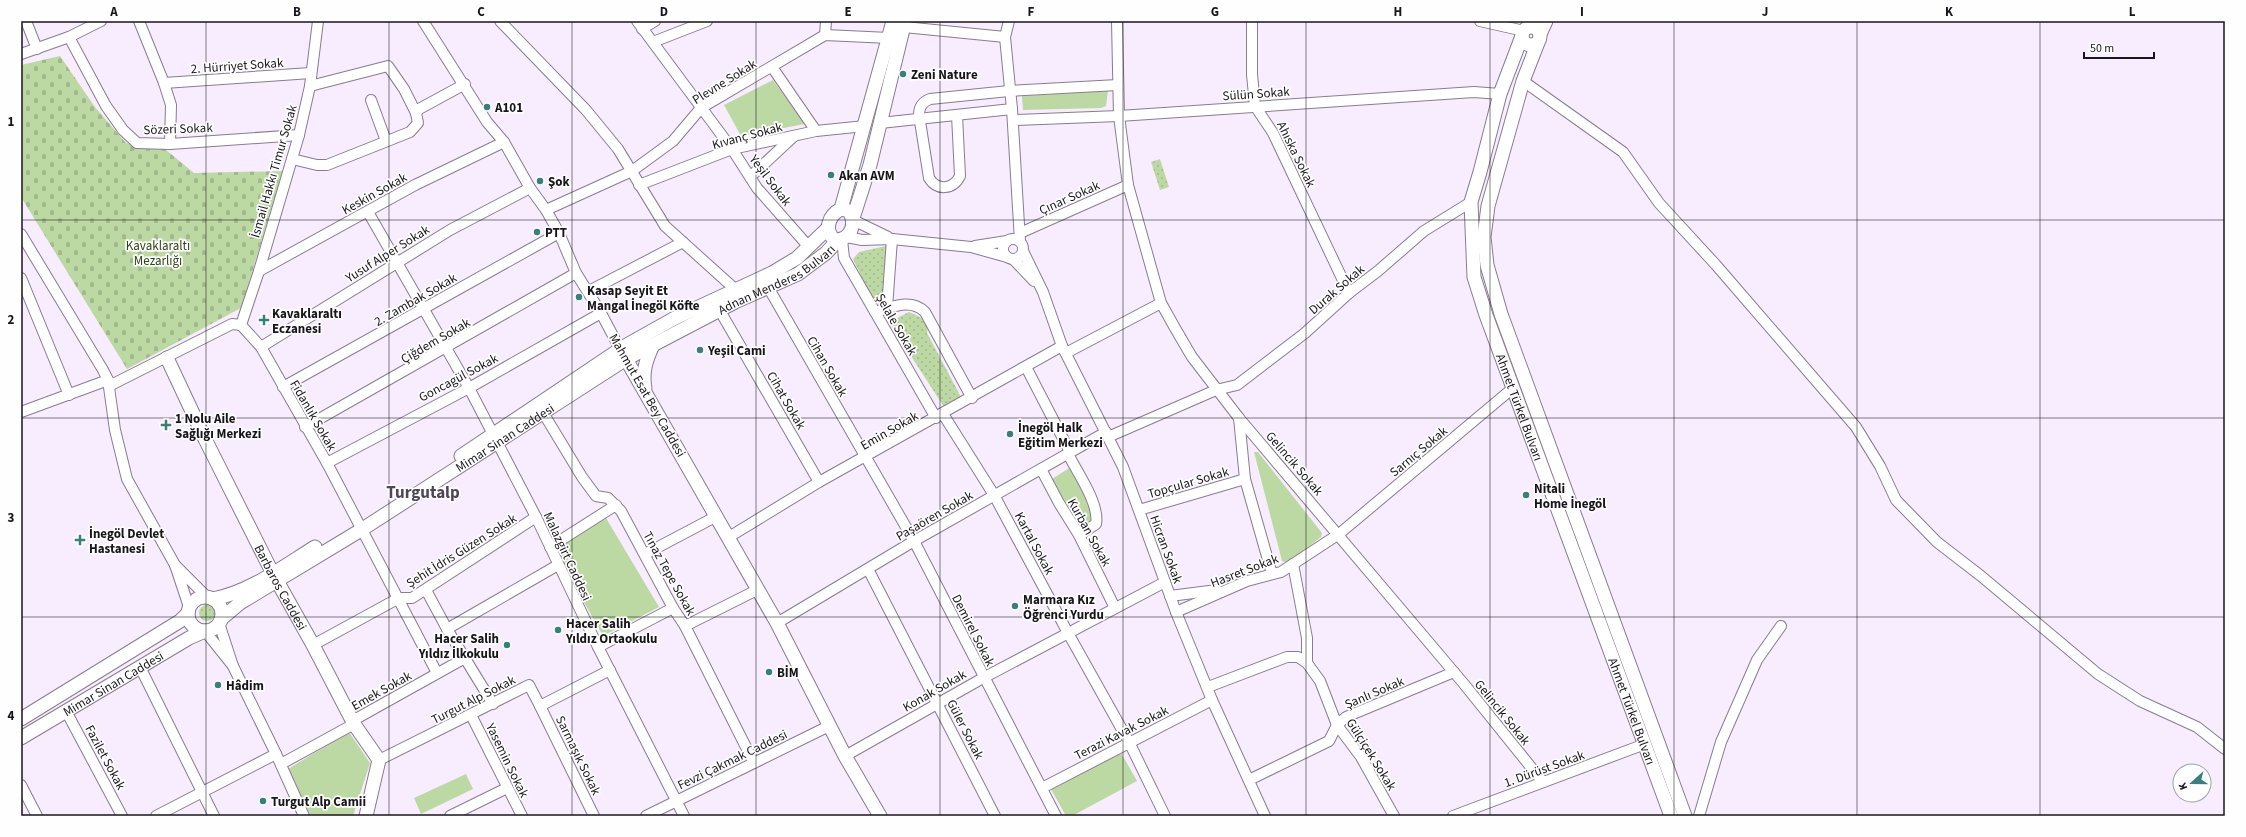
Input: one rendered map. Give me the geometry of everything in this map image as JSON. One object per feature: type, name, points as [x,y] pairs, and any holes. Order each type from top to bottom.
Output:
[{"type":"main road","name":"Ahmet Türkel Bulvarı","points":[[1546,21],[1523,81],[1488,206],[1484,238],[1486,265],[1503,322],[1685,816]]},
{"type":"main road","points":[[901,23],[870,165],[853,219],[852,228],[842,239],[831,237],[828,228],[831,218],[842,209],[889,38],[901,23]]},
{"type":"main road","points":[[1525,29],[1534,28],[1540,37]]},
{"type":"main road","name":"Ahmet Türkel Bulvarı","points":[[1525,29],[1500,94],[1480,172],[1470,202],[1474,277],[1513,388],[1671,816]]},
{"type":"main road","points":[[842,209],[849,211],[853,219]]},
{"type":"main road","name":"Adnan Menderes Bulvarı","points":[[623,354],[675,318],[736,290],[797,258],[828,228]]},
{"type":"main road","name":"Adnan Menderes Bulvarı","points":[[623,354],[653,345],[720,310],[798,274],[842,239]]},
{"type":"main road","points":[[645,392],[643,376],[646,359],[653,345]]},
{"type":"main road","name":"Mahmut Esat Bey Caddesi","points":[[623,354],[729,537],[858,779]]},
{"type":"main road","name":"Mimar Sinan Caddesi","points":[[220,621],[240,603],[275,576],[359,526],[495,440],[623,354]]},
{"type":"main road","name":"Barbaros Caddesi","points":[[167,358],[205,438],[275,576],[353,722],[379,760]]},
{"type":"main road","name":"Mimar Sinan Caddesi","points":[[210,598],[229,595],[275,576]]},
{"type":"main road","points":[[210,598],[220,607],[220,621],[211,630],[200,630],[191,623],[188,610],[196,599],[210,598]]},
{"type":"main road","name":"Mimar Sinan Caddesi","points":[[21,719],[180,621],[188,610]]},
{"type":"main road","name":"Mimar Sinan Caddesi","points":[[21,738],[140,667],[205,631]]},
{"type":"main road","points":[[366,816],[379,760]]},
{"type":"main road","points":[[858,779],[872,816]]},
{"type":"main road","points":[[858,779],[880,816]]},
{"type":"street","points":[[26,21],[37,49]]},
{"type":"street","points":[[21,54],[69,36],[101,21]]},
{"type":"street","points":[[139,21],[164,83],[171,105],[170,144]]},
{"type":"street","name":"İsmail Hakkı Timur Sokak","points":[[241,325],[259,271],[299,135],[310,86],[318,21]]},
{"type":"street","name":"Mahmut Esat Bey Caddesi","points":[[423,21],[465,84],[487,122],[504,142],[530,188],[546,210],[559,233],[576,273],[602,313],[623,354]]},
{"type":"street","points":[[500,21],[586,110],[618,149],[665,226],[736,290]]},
{"type":"street","points":[[640,25],[654,21]]},
{"type":"street","points":[[653,42],[689,24],[707,21]]},
{"type":"street","points":[[826,21],[826,35],[889,38]]},
{"type":"street","points":[[842,239],[892,239],[971,247],[1010,258],[1019,257],[1021,242],[1013,120],[1005,37],[1009,21]]},
{"type":"street","name":"Gelincik Sokak","points":[[1117,21],[1119,116],[1128,185],[1161,303],[1192,357],[1216,390],[1339,534],[1543,782]]},
{"type":"street","name":"Ahıska Sokak","points":[[1252,21],[1252,74],[1255,106],[1273,133],[1348,293]]},
{"type":"street","points":[[1480,21],[1525,29]]},
{"type":"street","points":[[901,23],[1005,37]]},
{"type":"street","name":"Yeşil Sokak","points":[[640,25],[732,149],[750,176],[809,247]]},
{"type":"street","name":"Plevne Sokak","points":[[546,210],[632,172],[673,140],[701,108],[826,35]]},
{"type":"street","name":"Sözeri Sokak","points":[[69,36],[106,106],[129,137],[137,142],[170,144],[299,135]]},
{"type":"street","points":[[292,159],[316,165],[327,165],[410,132],[418,123],[416,113],[404,89],[388,66],[310,86]]},
{"type":"street","points":[[772,67],[816,131]]},
{"type":"street","name":"2. Hürriyet Sokak","points":[[164,83],[312,72]]},
{"type":"street","points":[[1523,81],[1624,152],[1659,203],[1716,265],[1856,427],[1880,466],[1896,500],[1937,542],[1981,576],[2098,674],[2140,701],[2197,727],[2225,749]]},
{"type":"street","points":[[416,113],[419,109],[465,84]]},
{"type":"street","points":[[957,115],[960,176],[955,184],[946,188],[938,187],[929,178],[919,118],[920,107],[927,100],[1009,91],[1118,86]]},
{"type":"street","name":"Sülün Sokak","points":[[1013,120],[1119,116],[1474,92],[1500,94]]},
{"type":"street","points":[[371,100],[386,141]]},
{"type":"street","points":[[880,123],[1012,109]]},
{"type":"street","name":"Kıvanç Sokak","points":[[639,184],[732,149],[816,131],[865,126]]},
{"type":"street","points":[[750,176],[794,136]]},
{"type":"street","name":"Keskin Sokak","points":[[259,271],[415,185],[504,142]]},
{"type":"street","name":"Çınar Sokak","points":[[1021,242],[1128,185]]},
{"type":"street","name":"Yusuf Alper Sokak","points":[[261,347],[397,261],[450,230],[530,188]]},
{"type":"street","name":"Durak Sokak","points":[[1216,390],[1237,385],[1305,333],[1348,293],[1378,271],[1424,231],[1470,202]]},
{"type":"street","name":"Malazgirt Caddesi","points":[[368,212],[469,388],[536,517],[558,566],[598,647],[684,816]]},
{"type":"street","points":[[853,219],[892,239]]},
{"type":"street","name":"2. Zambak Sokak","points":[[283,388],[425,309],[486,272],[559,233]]},
{"type":"street","points":[[21,234],[95,356],[108,383],[115,430],[127,479],[176,565],[188,610]]},
{"type":"street","name":"Şelale Sokak","points":[[842,239],[844,258],[875,312],[939,416]]},
{"type":"street","points":[[888,308],[892,239]]},
{"type":"street","points":[[971,247],[1013,239],[1021,242],[1043,292]]},
{"type":"street","points":[[1007,241],[1003,249],[1010,258],[1027,272],[1043,292]]},
{"type":"street","points":[[589,292],[683,242]]},
{"type":"street","name":"Çiğdem Sokak","points":[[305,427],[446,349],[576,273]]},
{"type":"street","points":[[21,278],[69,395]]},
{"type":"street","name":"Cihan Sokak","points":[[768,287],[866,457]]},
{"type":"street","name":"Hicran Sokak","points":[[1043,292],[1064,349],[1123,467],[1176,612],[1208,687],[1212,700],[1265,816]]},
{"type":"street","name":"Emin Sokak","points":[[729,537],[820,482],[1026,367],[1161,303]]},
{"type":"street","points":[[875,312],[908,304],[919,306],[925,312],[972,398]]},
{"type":"street","name":"Cihat Sokak","points":[[720,310],[820,482]]},
{"type":"street","name":"Goncagül Sokak","points":[[327,463],[469,388],[602,313]]},
{"type":"street","points":[[21,412],[108,383],[167,358],[232,324],[241,325]]},
{"type":"street","name":"Fidanlık Sokak","points":[[241,325],[261,347],[305,427],[327,463],[438,673]]},
{"type":"street","points":[[1026,367],[1096,508],[1098,518],[1096,524],[1079,535]]},
{"type":"street","name":"Sarnıç Sokak","points":[[1339,534],[1513,388]]},
{"type":"street","name":"Paşaören Sokak","points":[[776,623],[994,495],[1069,453],[1107,435],[1216,390]]},
{"type":"street","points":[[541,408],[582,477],[596,496],[608,498],[616,505],[550,547]]},
{"type":"street","name":"Kartal Sokak","points":[[939,416],[994,495],[1068,633],[1129,742],[1165,816]]},
{"type":"street","points":[[1239,418],[1245,478],[1272,574]]},
{"type":"street","name":"Demirel Sokak","points":[[866,457],[914,542],[983,678],[1056,816]]},
{"type":"street","name":"Kurban Sokak","points":[[1041,469],[1059,503],[1079,535],[1115,608]]},
{"type":"street","name":"Topçular Sokak","points":[[1139,510],[1245,478]]},
{"type":"street","name":"Tınaz Tepe Sokak","points":[[616,505],[645,554],[673,608],[685,626],[754,763]]},
{"type":"street","points":[[645,554],[716,516]]},
{"type":"street","name":"Şehit İdris Güzen Sokak","points":[[313,645],[399,598],[412,598],[426,590],[536,517]]},
{"type":"street","name":"Hasret Sokak","points":[[1176,612],[1247,581],[1281,572],[1339,534]]},
{"type":"street","points":[[1293,564],[1307,638],[1307,663]]},
{"type":"street","points":[[176,565],[210,598]]},
{"type":"street","points":[[447,629],[558,566]]},
{"type":"street","name":"Güler Sokak","points":[[868,569],[995,816]]},
{"type":"street","name":"Konak Sokak","points":[[845,756],[983,678],[1165,582]]},
{"type":"street","points":[[1170,596],[1229,588]]},
{"type":"street","points":[[426,590],[447,629],[493,704]]},
{"type":"street","points":[[685,626],[756,590]]},
{"type":"street","points":[[598,647],[673,608]]},
{"type":"street","points":[[220,621],[233,666],[281,764],[304,816]]},
{"type":"street","points":[[1699,816],[1721,742],[1757,660],[1781,626]]},
{"type":"street","points":[[205,631],[233,666]]},
{"type":"street","points":[[1208,687],[1287,657],[1298,657],[1307,663]]},
{"type":"street","name":"Emek Sokak","points":[[353,722],[465,658]]},
{"type":"street","name":"Gülçiçek Sokak","points":[[1307,663],[1320,681],[1337,725],[1361,758],[1394,816]]},
{"type":"street","points":[[140,667],[214,816]]},
{"type":"street","points":[[540,706],[610,670]]},
{"type":"street","name":"Şanlı Sokak","points":[[1249,780],[1329,741],[1337,725],[1346,717],[1454,672]]},
{"type":"street","name":"Turgut Alp Sokak","points":[[379,760],[529,685],[540,706]]},
{"type":"street","name":"Terazi Kavak Sokak","points":[[1042,788],[1212,700]]},
{"type":"street","name":"Sarmaşık Sokak","points":[[540,706],[594,816]]},
{"type":"street","name":"Fazilet Sokak","points":[[66,711],[122,816]]},
{"type":"street","name":"Yasemin Sokak","points":[[471,715],[522,816]]},
{"type":"street","points":[[281,764],[353,722]]},
{"type":"street","name":"Fevzi Çakmak Caddesi","points":[[646,816],[829,726]]},
{"type":"street","name":"1. Dürüst Sokak","points":[[1453,816],[1645,744]]},
{"type":"street","points":[[156,816],[276,754]]},
{"type":"street","points":[[21,785],[37,816]]},
{"type":"street","points":[[450,816],[507,788]]},
{"type":"green space","name":"Kavaklaraltı Mezarlığı","points":[[60,56],[95,107],[126,143],[165,149],[194,173],[283,171],[241,308],[127,369],[21,197],[21,65]]},
{"type":"green space","points":[[773,80],[805,124],[741,136],[724,105]]},
{"type":"green space","points":[[1108,91],[1106,106],[1101,108],[1023,110],[1022,96]]},
{"type":"green space","points":[[1160,159],[1169,187],[1160,190],[1151,162]]},
{"type":"green space","points":[[886,246],[884,299],[874,303],[853,259],[859,252]]},
{"type":"green space","points":[[909,312],[920,317],[928,327],[927,333],[961,397],[944,407],[889,322]]},
{"type":"green space","points":[[1254,452],[1258,452],[1322,533],[1321,537],[1288,563],[1282,561]]},
{"type":"green space","points":[[1071,467],[1094,514],[1094,519],[1083,525],[1078,523],[1052,479]]},
{"type":"green space","points":[[606,518],[659,607],[603,636],[554,549]]},
{"type":"green space","points":[[207,605],[213,607],[215,613],[213,619],[207,621],[201,619],[199,613],[201,607]]},
{"type":"green space","points":[[349,732],[370,763],[353,816],[311,816],[288,769]]},
{"type":"green space","points":[[1120,751],[1137,781],[1072,816],[1066,816],[1051,789]]},
{"type":"green space","points":[[466,774],[473,789],[421,814],[414,798]]},
{"type":"place","name":"Zeni Nature","points":[[903,74]]},
{"type":"place","name":"A101","points":[[487,107]]},
{"type":"place","name":"Akan AVM","points":[[831,175]]},
{"type":"place","name":"Şok","points":[[540,181]]},
{"type":"place","name":"PTT","points":[[537,232]]},
{"type":"place","name":"Kasap Seyit Et Mangal İnegöl Köfte","points":[[579,297]]},
{"type":"place","name":"Kavaklaraltı Eczanesi","points":[[264,320]]},
{"type":"place","name":"Yeşil Cami","points":[[700,350]]},
{"type":"place","name":"1 Nolu Aile Sağlığı Merkezi","points":[[166,425]]},
{"type":"place","name":"İnegöl Halk Eğitim Merkezi","points":[[1010,434]]},
{"type":"place","name":"Nitali Home İnegöl","points":[[1526,495]]},
{"type":"place","name":"İnegöl Devlet Hastanesi","points":[[80,540]]},
{"type":"place","name":"Marmara Kız Öğrenci Yurdu","points":[[1015,606]]},
{"type":"place","name":"Hacer Salih Yıldız Ortaokulu","points":[[558,630]]},
{"type":"place","name":"Hacer Salih Yıldız İlkokulu","points":[[507,645]]},
{"type":"place","name":"BİM","points":[[769,672]]},
{"type":"place","name":"Hâdim","points":[[218,685]]},
{"type":"place","name":"Turgut Alp Camii","points":[[263,801]]},
{"type":"district","name":"Turgutalp","points":[[423,492]]}]
